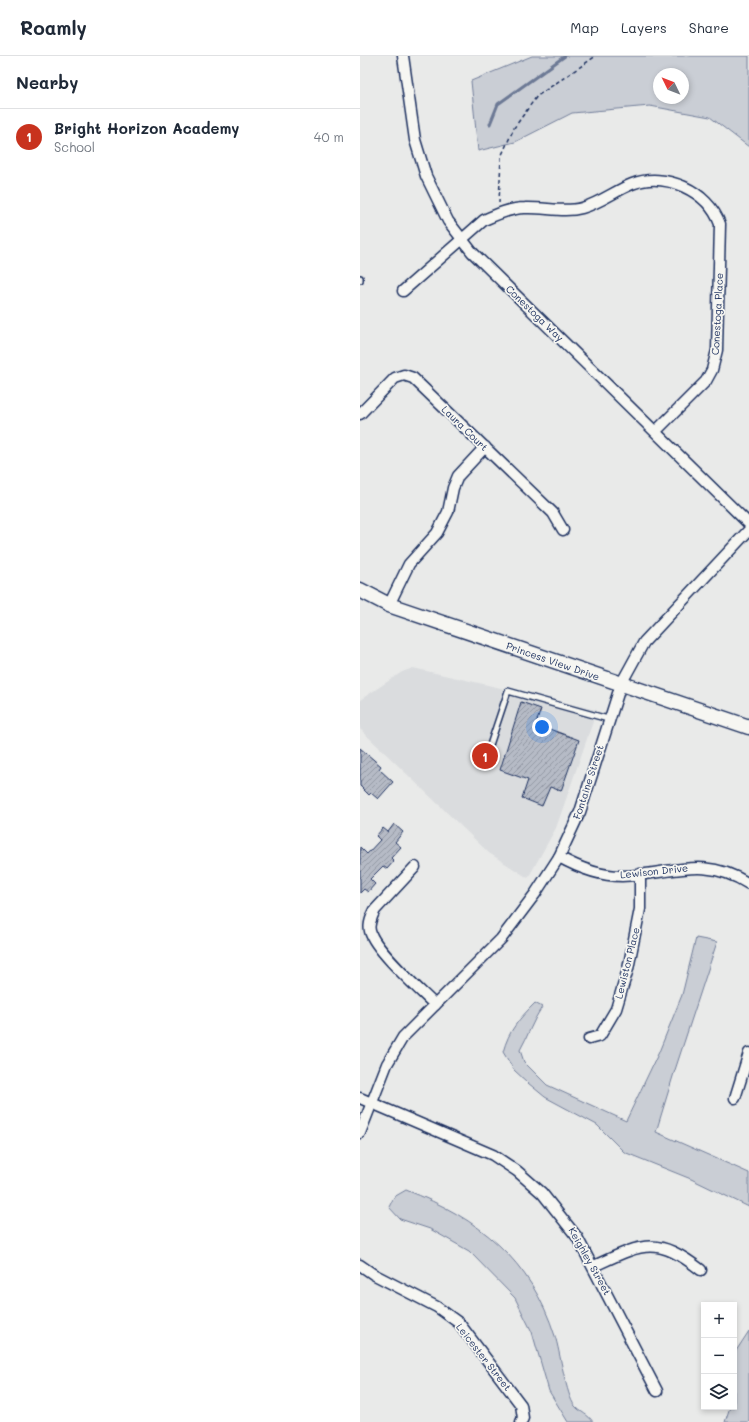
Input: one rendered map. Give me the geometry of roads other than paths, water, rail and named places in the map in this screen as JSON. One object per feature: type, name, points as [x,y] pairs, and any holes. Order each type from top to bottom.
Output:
[{"type":"main road","name":"Princess View Drive","points":[[360,590],[389,605],[749,727]]},
{"type":"street","name":"Conestoga Way","points":[[402,56],[415,140],[426,176],[448,221],[472,252],[749,524]]},
{"type":"street","name":"Conestoga Place","points":[[462,239],[484,220],[498,213],[523,208],[565,210],[583,208],[633,184],[650,180],[672,182],[693,192],[704,200],[716,215],[720,224],[717,350],[712,370],[706,380],[656,431]]},
{"type":"street","points":[[403,291],[462,239]]},
{"type":"street","name":"Laura Court","points":[[360,414],[396,378],[408,376],[416,380],[553,513],[563,530]]},
{"type":"street","points":[[389,605],[409,564],[437,533],[448,512],[453,488],[458,476],[485,447]]},
{"type":"street","name":"Fontaine Street","points":[[360,1132],[387,1064],[403,1037],[501,938],[535,894],[559,856],[580,812],[608,719],[621,684],[644,642],[749,530]]},
{"type":"street","name":"Lewison Drive","points":[[559,856],[572,864],[588,870],[620,876],[688,867],[706,868],[735,876],[749,884]]},
{"type":"street","points":[[415,867],[375,910],[371,918],[370,931],[384,955],[435,1005]]},
{"type":"street","name":"Lewiston Place","points":[[589,1039],[600,1036],[618,1002],[628,969],[640,909],[640,874]]},
{"type":"street","points":[[734,1098],[749,1053]]},
{"type":"street","name":"Keighley Street","points":[[360,1098],[493,1155],[517,1171],[542,1193],[577,1236],[594,1266],[657,1391]]},
{"type":"street","points":[[594,1266],[631,1249],[653,1246],[676,1252],[701,1270]]},
{"type":"street","name":"Leicester Street","points":[[360,1265],[373,1274],[437,1307],[458,1323],[521,1405],[523,1418],[521,1422]]},
{"type":"lane","points":[[490,745],[508,691],[608,719]]},
{"type":"waterway","points":[[490,124],[498,104],[565,56]]},
{"type":"place","name":"Bright Horizon Academy","points":[[485,756]]}]
